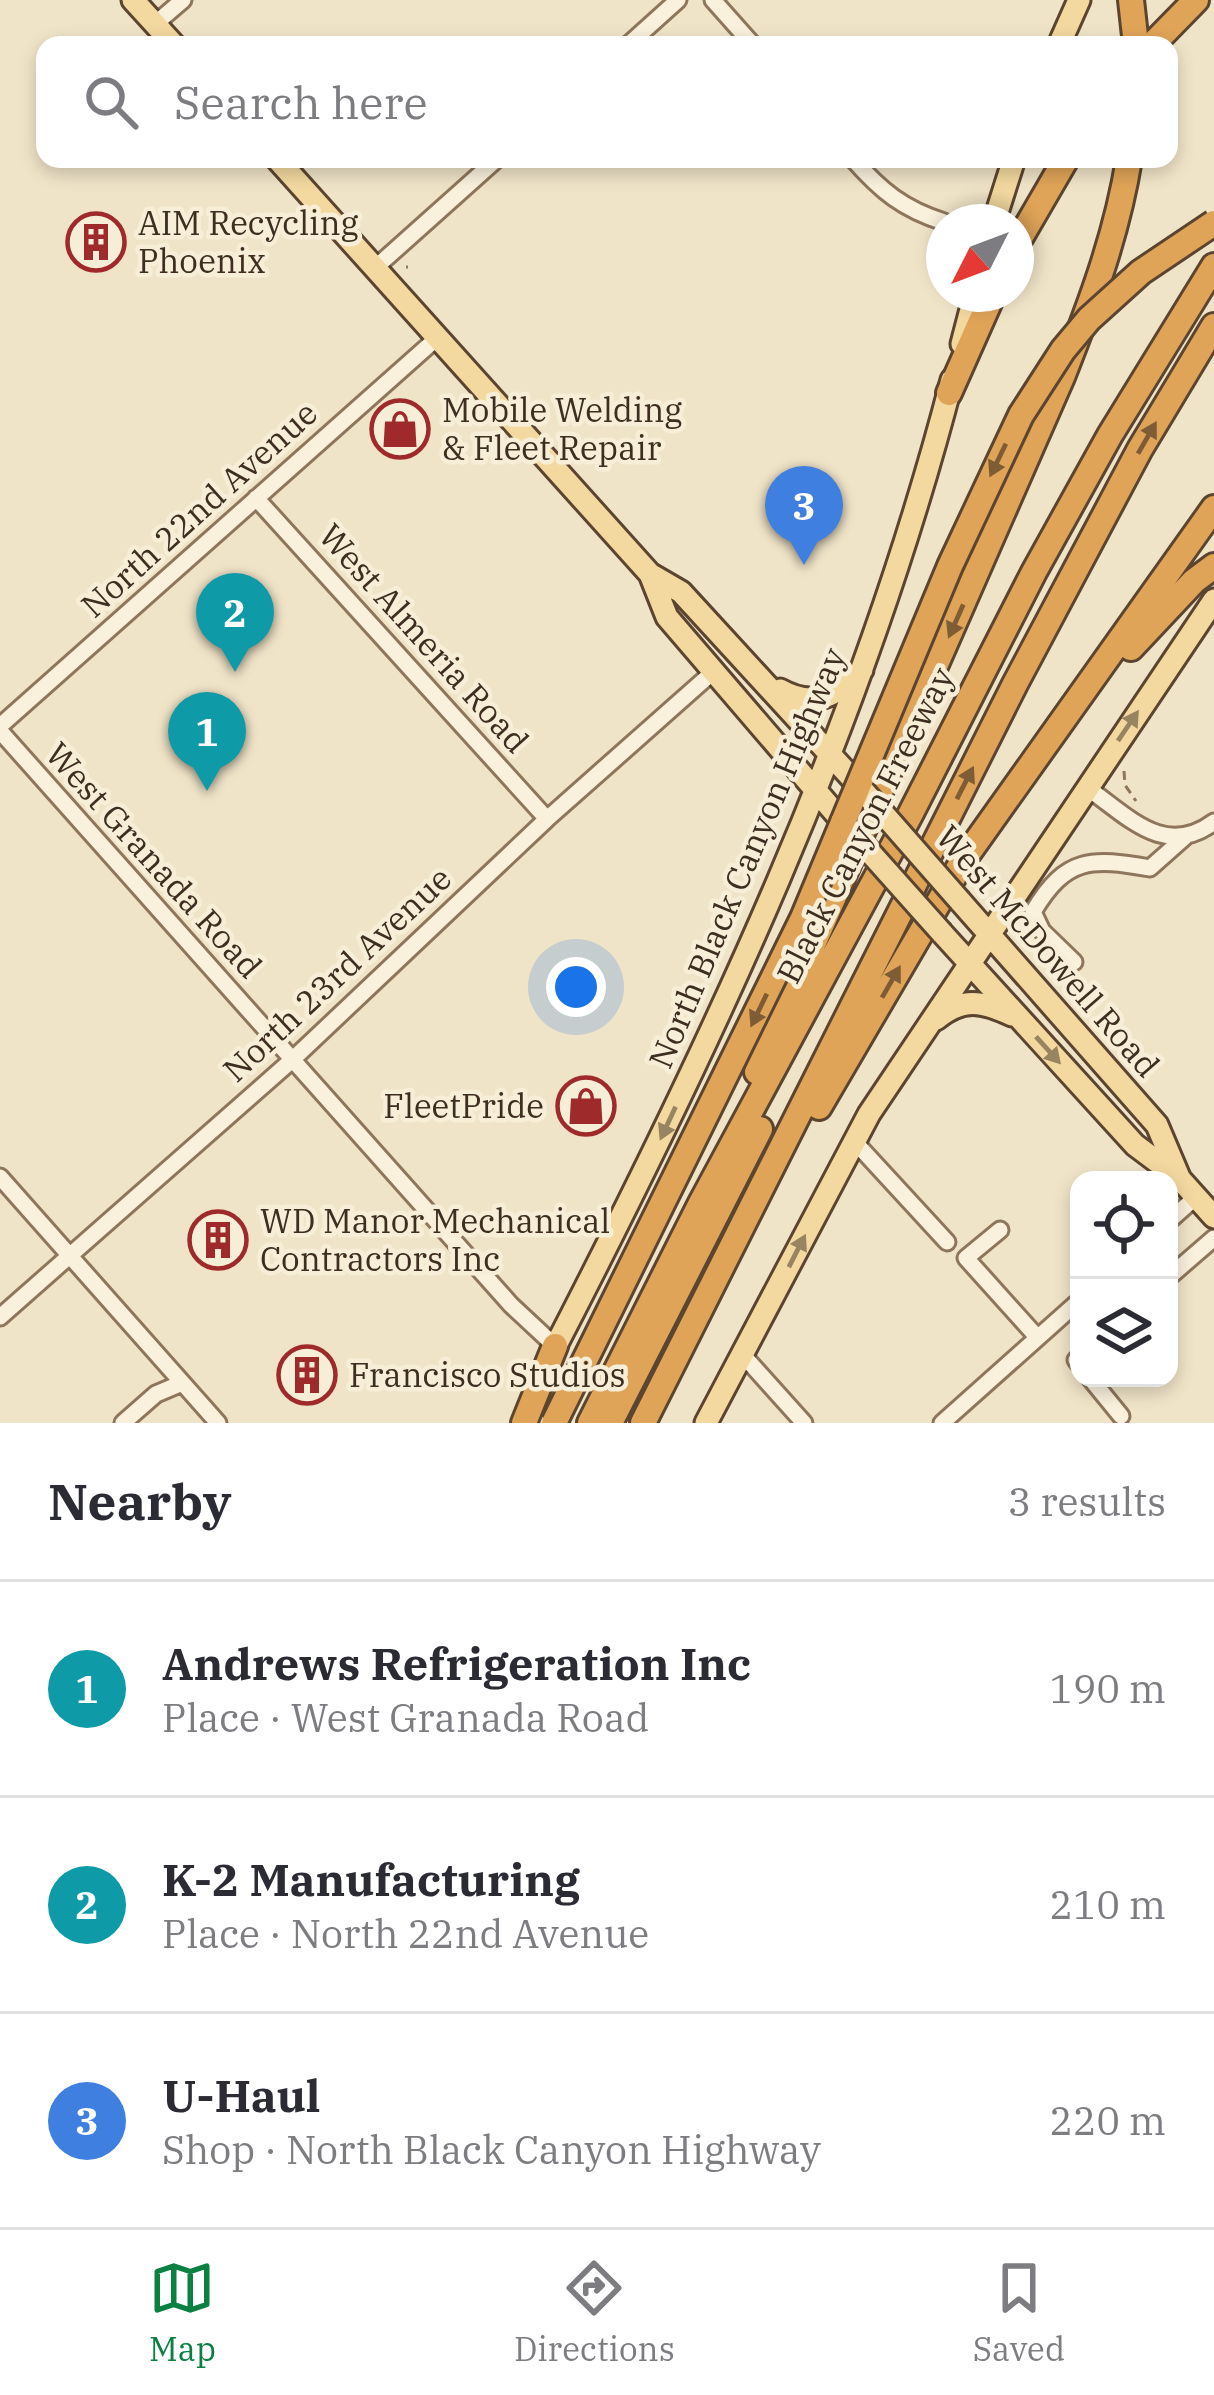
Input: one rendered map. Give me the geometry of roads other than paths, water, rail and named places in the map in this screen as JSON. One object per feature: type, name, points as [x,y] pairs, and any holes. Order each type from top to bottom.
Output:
[{"type":"highway","points":[[1131,0],[1135,36]]},
{"type":"highway","points":[[1161,36],[1196,0]]},
{"type":"highway","points":[[1034,214],[1061,168]]},
{"type":"highway","points":[[701,1203],[1062,377],[1100,280],[1128,168]]},
{"type":"highway","points":[[554,1423],[803,918],[958,547],[1021,416],[1063,350],[1101,308],[1141,272],[1214,223]]},
{"type":"highway","name":"Black Canyon Freeway","points":[[590,1423],[1050,543],[1109,435],[1214,266]]},
{"type":"highway","points":[[949,393],[985,312]]},
{"type":"highway","points":[[643,1423],[1015,684],[1141,449],[1214,326]]},
{"type":"highway","points":[[725,1264],[964,860],[1214,508]]},
{"type":"highway","points":[[610,1423],[1032,601],[1052,560],[1050,543]]},
{"type":"highway","points":[[1064,721],[1153,623],[1214,566]]},
{"type":"highway","points":[[520,1423],[556,1346]]},
{"type":"main road","points":[[134,0],[166,36]]},
{"type":"main road","points":[[1063,36],[1079,0]]},
{"type":"main road","name":"West McDowell Road","points":[[285,168],[650,574],[681,592],[831,753],[1157,1125],[1179,1178]]},
{"type":"main road","points":[[1000,204],[1011,168]]},
{"type":"main road","name":"North Black Canyon Highway","points":[[556,1346],[605,1256],[740,970],[831,753],[918,511],[970,312]]},
{"type":"main road","name":"West McDowell Road","points":[[650,574],[668,617],[842,821],[1135,1145],[1179,1178],[1214,1217]]},
{"type":"main road","points":[[706,1423],[854,1141],[922,1030],[1214,600]]},
{"type":"main road","points":[[765,682],[795,698],[822,700],[866,665]]},
{"type":"main road","points":[[922,1030],[944,1012],[967,1002],[1019,1018]]},
{"type":"street","points":[[155,24],[183,0]]},
{"type":"street","points":[[638,36],[678,0]]},
{"type":"street","points":[[713,0],[745,36]]},
{"type":"street","points":[[375,268],[487,168]]},
{"type":"street","points":[[861,168],[887,197],[926,216]]},
{"type":"street","name":"North 22nd Avenue","points":[[0,729],[437,338]]},
{"type":"street","name":"West Almeria Road","points":[[256,498],[547,819]]},
{"type":"street","name":"North 23rd Avenue","points":[[0,1317],[292,1060],[547,819],[713,672]]},
{"type":"street","name":"West Granada Road","points":[[0,729],[511,1305],[556,1346]]},
{"type":"street","points":[[1086,787],[1158,836],[1185,837]]},
{"type":"street","points":[[1074,962],[1042,931],[1033,911],[1045,891],[1084,862],[1105,860],[1150,868],[1185,837],[1214,822]]},
{"type":"street","points":[[854,1141],[947,1242]]},
{"type":"street","points":[[0,1177],[218,1423]]},
{"type":"street","points":[[1178,1213],[1196,1197]]},
{"type":"street","points":[[1000,1230],[966,1258],[1037,1337]]},
{"type":"street","points":[[1178,1269],[1214,1238]]},
{"type":"street","points":[[942,1423],[1070,1302]]},
{"type":"street","points":[[743,1355],[804,1423]]},
{"type":"street","points":[[123,1423],[156,1394],[182,1383]]},
{"type":"street","points":[[1097,1387],[1121,1416]]},
{"type":"place","name":"AIM Recycling Phoenix","points":[[96,242]]},
{"type":"place","name":"Mobile Welding & Fleet Repair","points":[[400,429]]},
{"type":"place","name":"U-Haul","points":[[804,565]]},
{"type":"place","name":"K-2 Manufacturing","points":[[235,672]]},
{"type":"place","name":"Andrews Refrigeration Inc","points":[[207,791]]},
{"type":"place","name":"FleetPride","points":[[586,1106]]},
{"type":"place","name":"WD Manor Mechanical Contractors Inc","points":[[218,1240]]},
{"type":"place","name":"Francisco Studios","points":[[307,1375]]}]
